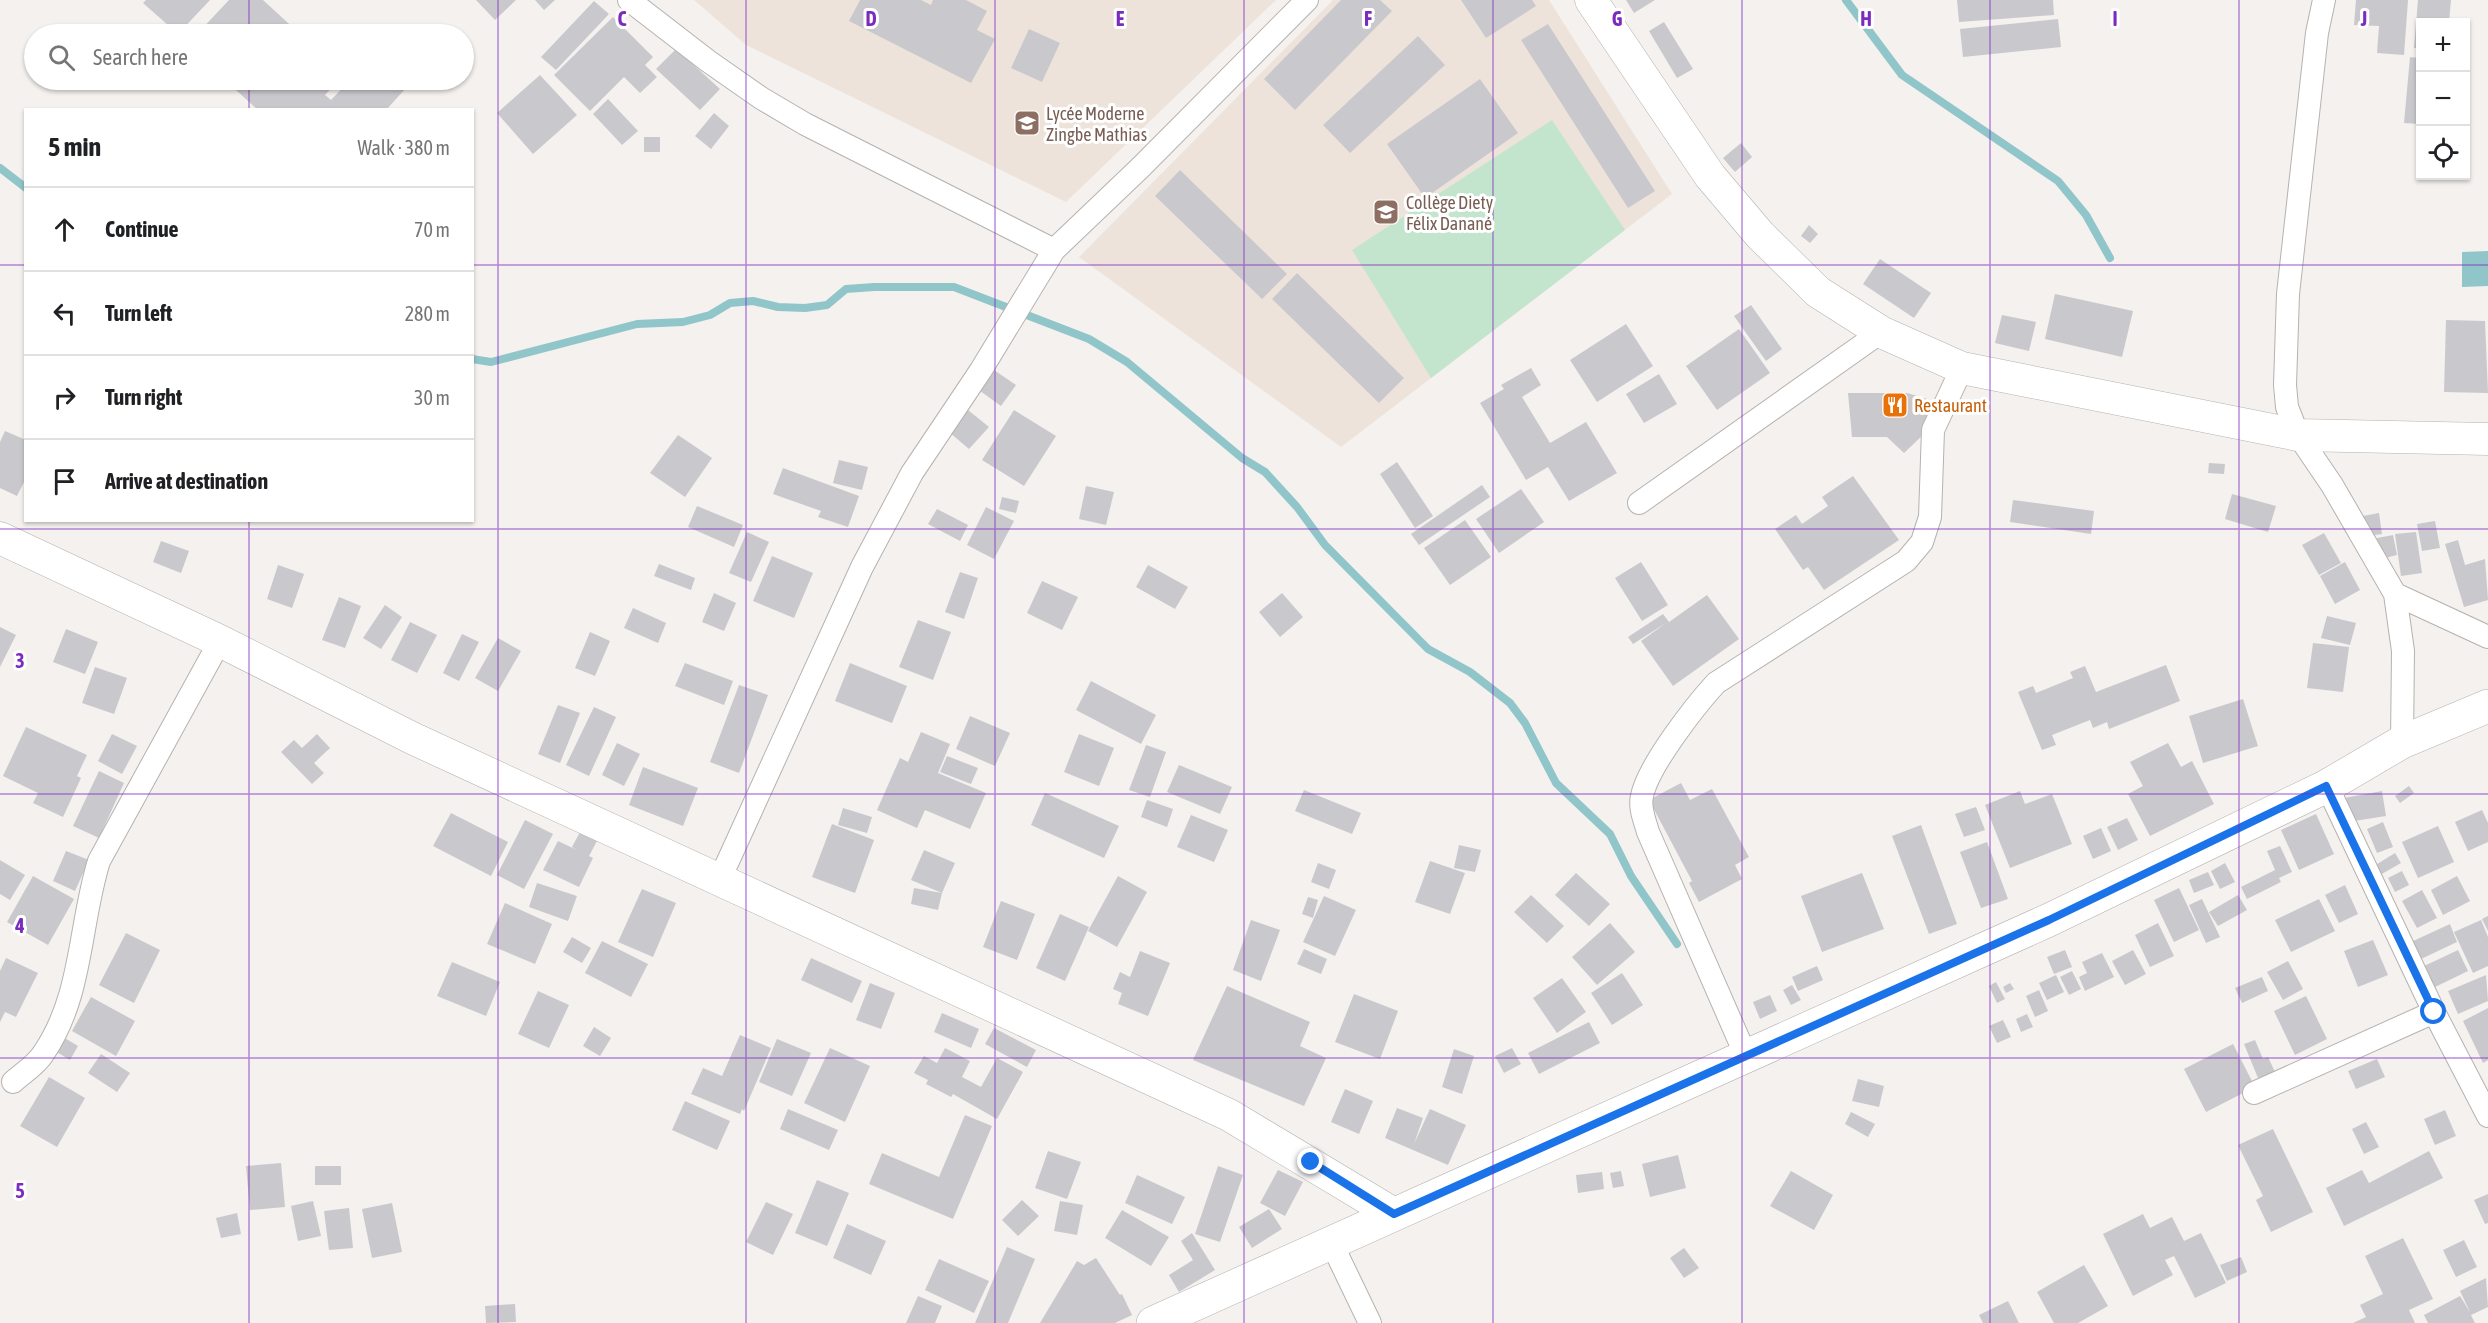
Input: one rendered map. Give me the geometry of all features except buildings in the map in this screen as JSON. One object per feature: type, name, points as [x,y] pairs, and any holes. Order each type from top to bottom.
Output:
[{"type":"main road","points":[[1153,1323],[2049,920],[2326,786],[2402,742],[2488,706]]},
{"type":"street","points":[[629,0],[717,67],[805,124],[1054,250]]},
{"type":"street","points":[[719,881],[862,567],[912,473],[981,370],[1054,250],[1142,167],[1307,0]]},
{"type":"street","points":[[1591,0],[1710,176],[1760,235],[1818,292],[1881,332],[1962,368],[2298,435],[2488,439]]},
{"type":"street","points":[[2324,0],[2317,33],[2288,294],[2285,385],[2287,407],[2298,435],[2332,485],[2396,594],[2403,651],[2402,742]]},
{"type":"street","points":[[1639,503],[1881,332]]},
{"type":"street","points":[[1746,1056],[1648,832],[1643,815],[1642,794],[1652,773],[1700,702],[1716,683],[1906,561],[1923,542],[1930,517],[1933,430],[1962,368]]},
{"type":"street","points":[[0,538],[220,641],[412,738],[1229,1115],[1394,1214]]},
{"type":"street","points":[[2396,594],[2488,637]]},
{"type":"street","points":[[13,1082],[42,1056],[69,1003],[85,932],[91,885],[99,861],[220,641]]},
{"type":"street","points":[[2326,786],[2434,1012],[2488,1116]]},
{"type":"street","points":[[2254,1093],[2434,1012]]},
{"type":"street","points":[[1331,1242],[1370,1323]]},
{"type":"shaded area","name":"Lycée Moderne Zingbe Mathias","points":[[694,0],[1276,0],[1066,202],[746,45]]},
{"type":"shaded area","name":"Collège Diety Félix Danané","points":[[1333,0],[1549,0],[1672,194],[1341,447],[1079,257]]},
{"type":"green space","points":[[1552,120],[1625,230],[1431,378],[1352,250]]},
{"type":"water","points":[[2488,251],[2488,286],[2462,287],[2462,252]]},
{"type":"waterway","points":[[1846,0],[1902,75],[2058,181],[2086,215],[2110,258]]},
{"type":"waterway","points":[[0,168],[24,186]]},
{"type":"waterway","points":[[474,359],[491,362],[637,324],[683,322],[710,315],[730,303],[753,301],[778,307],[805,308],[827,305],[846,289],[874,287],[954,287],[1089,339],[1127,362],[1242,458],[1265,472],[1297,507],[1325,545],[1428,649],[1470,672],[1510,703],[1525,723],[1556,783],[1610,834],[1631,876],[1677,944]]},
{"type":"place","name":"Lycée Moderne Zingbe Mathias","points":[[1027,123]]},
{"type":"place","name":"Collège Diety Félix Danané","points":[[1386,212]]},
{"type":"place","name":"Restaurant","points":[[1895,405]]},
{"type":"route","points":[[1311,1162],[1394,1214],[2049,920],[2326,786],[2434,1012]]}]
